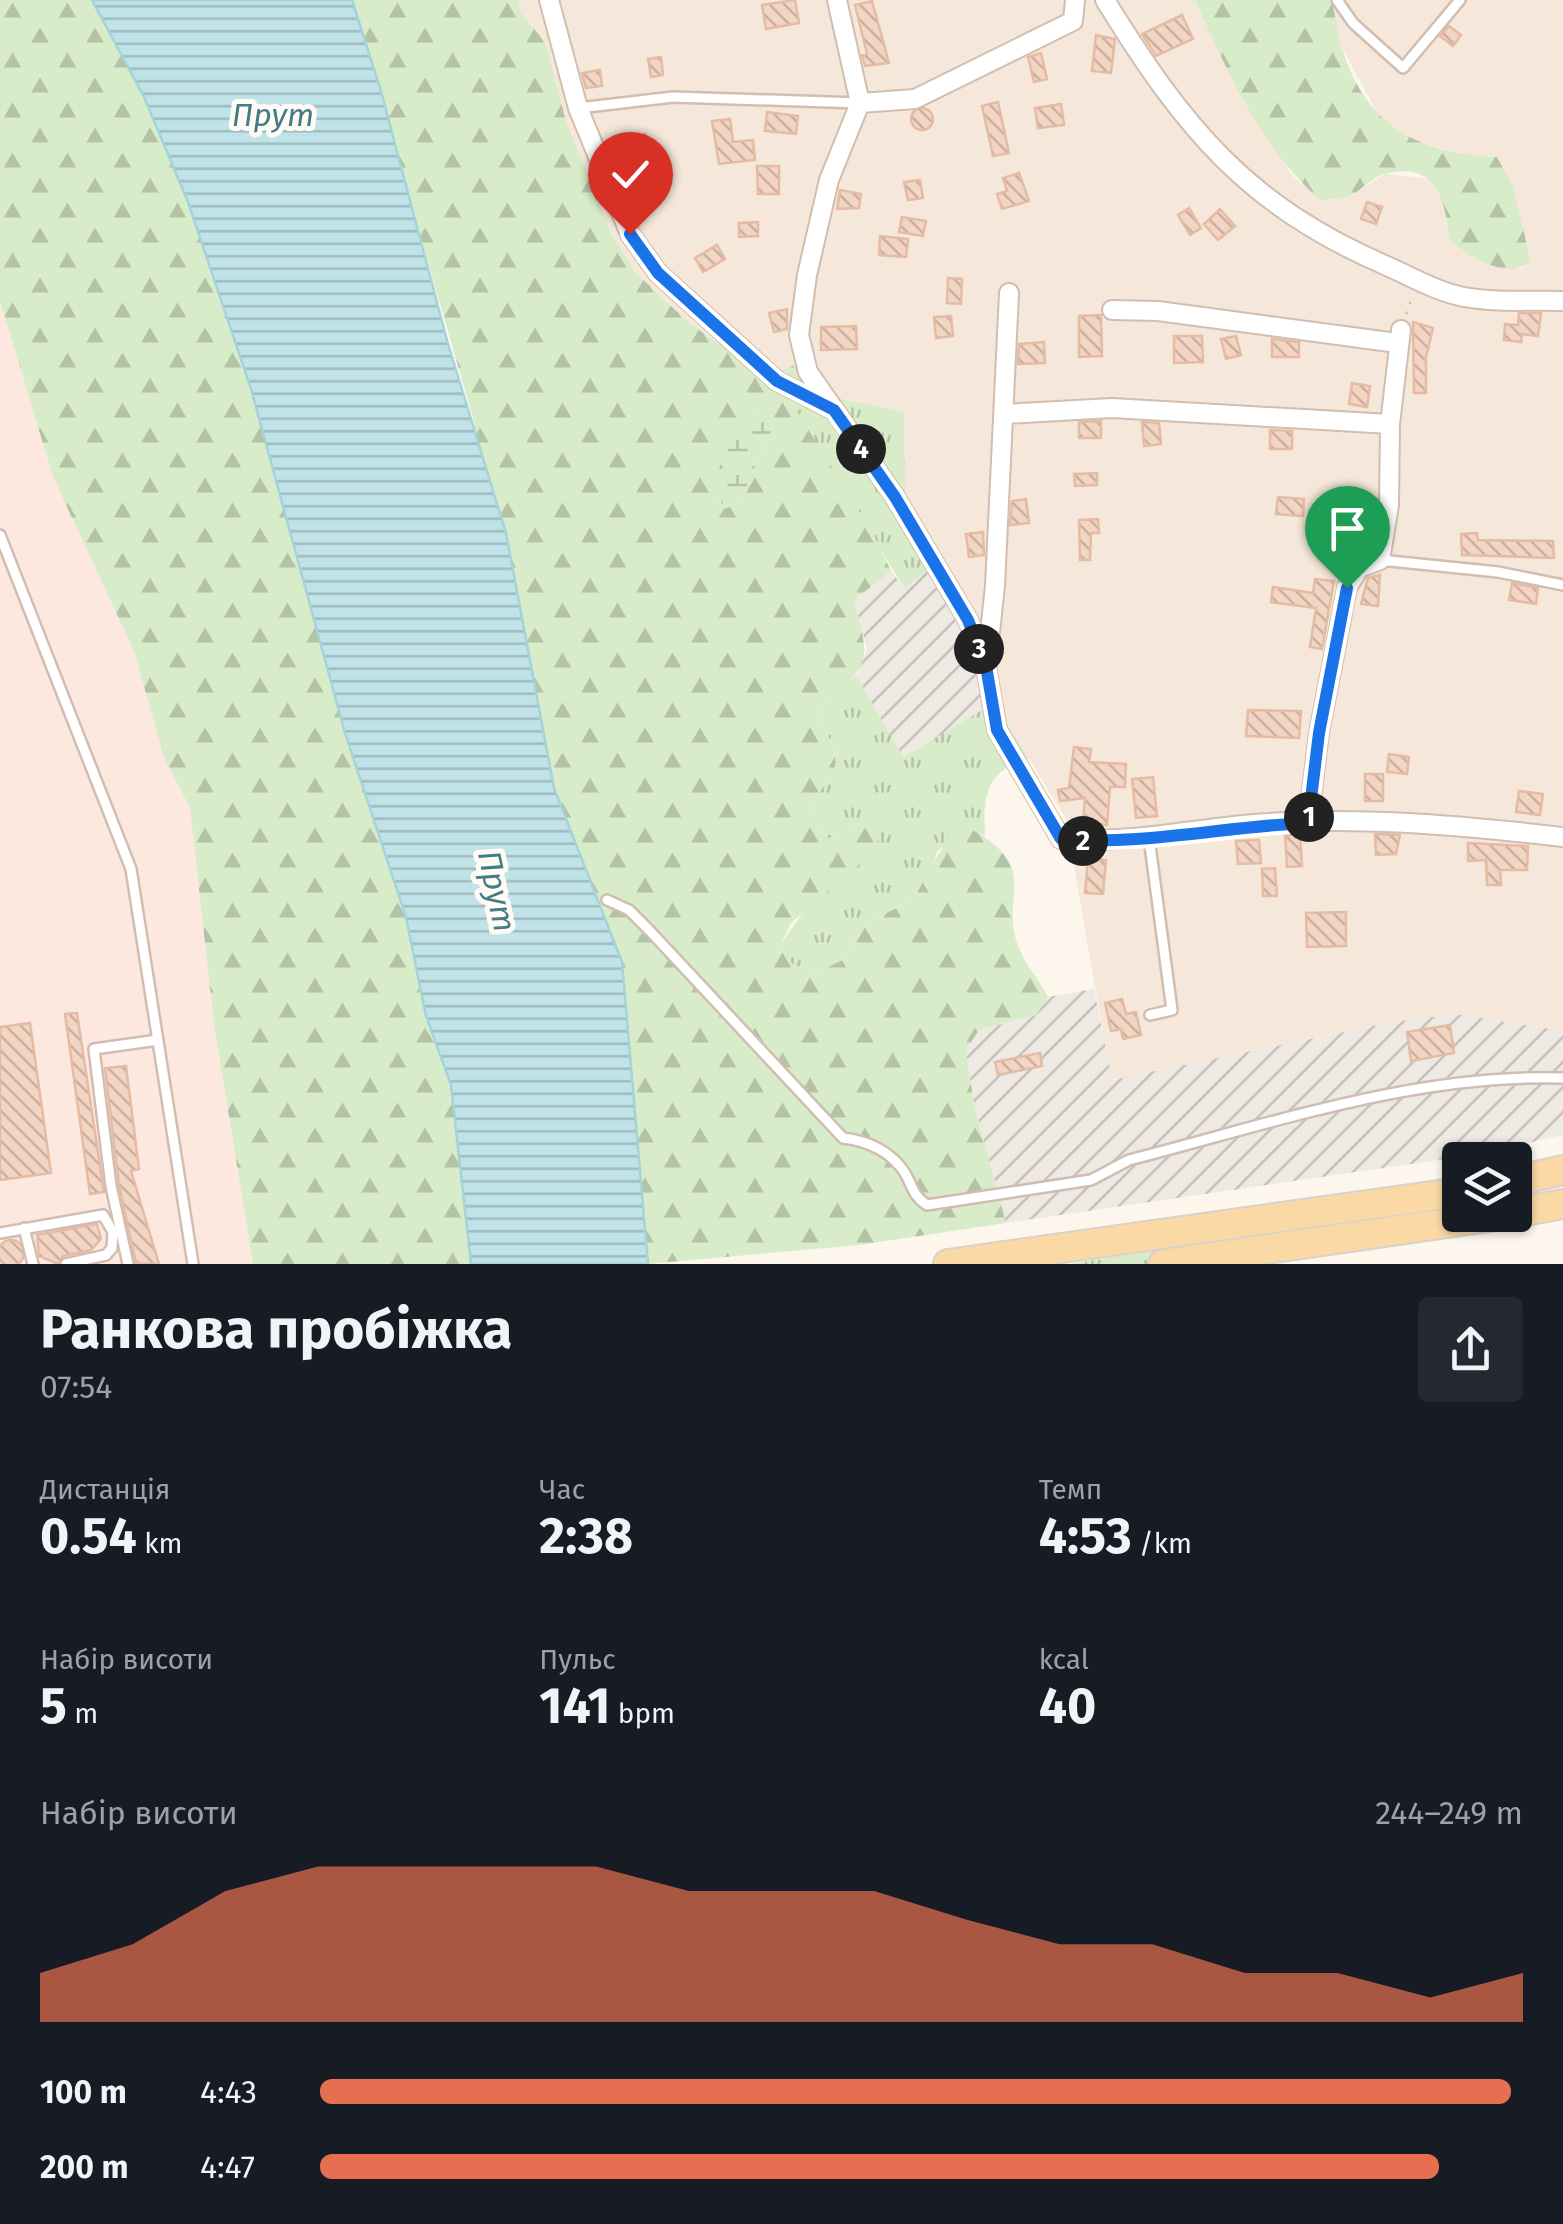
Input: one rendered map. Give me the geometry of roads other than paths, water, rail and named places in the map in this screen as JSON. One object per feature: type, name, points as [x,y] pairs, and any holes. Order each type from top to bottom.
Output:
[{"type":"main road","points":[[1532,1177],[1563,1170]]},
{"type":"main road","points":[[948,1264],[1442,1195]]},
{"type":"main road","points":[[1532,1210],[1563,1204]]},
{"type":"main road","points":[[1163,1264],[1442,1226]]},
{"type":"street","points":[[549,0],[578,108],[630,234],[658,273],[777,381],[834,410]]},
{"type":"street","points":[[838,0],[860,103],[829,180],[807,274],[799,335],[808,372],[895,497],[959,605],[986,666]]},
{"type":"street","points":[[860,103],[916,99],[989,65],[1073,21],[1076,0]]},
{"type":"street","points":[[1105,0],[1172,101],[1250,188],[1286,215],[1348,250],[1442,291],[1467,298],[1563,300]]},
{"type":"street","points":[[1009,293],[1005,414],[986,666],[997,730],[1061,839],[1149,838],[1244,825],[1308,823],[1483,828],[1563,836]]},
{"type":"street","points":[[1112,310],[1158,311],[1399,336],[1390,424],[1390,504],[1380,560],[1359,568],[1347,588],[1319,733],[1308,823]]},
{"type":"street","points":[[1005,414],[1112,408],[1390,424]]},
{"type":"lane","points":[[1337,0],[1353,22],[1404,68],[1460,0]]},
{"type":"lane","points":[[578,108],[674,97],[860,103]]},
{"type":"lane","points":[[1,541],[130,869],[193,1264]]},
{"type":"lane","points":[[1380,560],[1498,572],[1563,585]]},
{"type":"lane","points":[[1149,838],[1172,1010],[1150,1015]]},
{"type":"lane","points":[[607,900],[629,910],[649,930],[844,1138],[872,1142],[904,1171],[915,1197],[928,1205],[1091,1180],[1130,1160],[1384,1094],[1533,1077],[1563,1078]]},
{"type":"lane","points":[[128,1264],[114,1201],[94,1049],[158,1040]]},
{"type":"lane","points":[[0,1233],[93,1214],[110,1208],[114,1201]]},
{"type":"lane","points":[[66,1264],[106,1255],[112,1248],[108,1219],[93,1214]]},
{"type":"lane","points":[[24,1228],[33,1264]]},
{"type":"water","name":"Прут","points":[[92,0],[352,0],[381,91],[448,344],[506,533],[554,788],[622,962],[648,1264],[471,1264],[451,1085],[426,1016],[406,917],[345,733],[251,389],[188,202],[144,97]]}]
